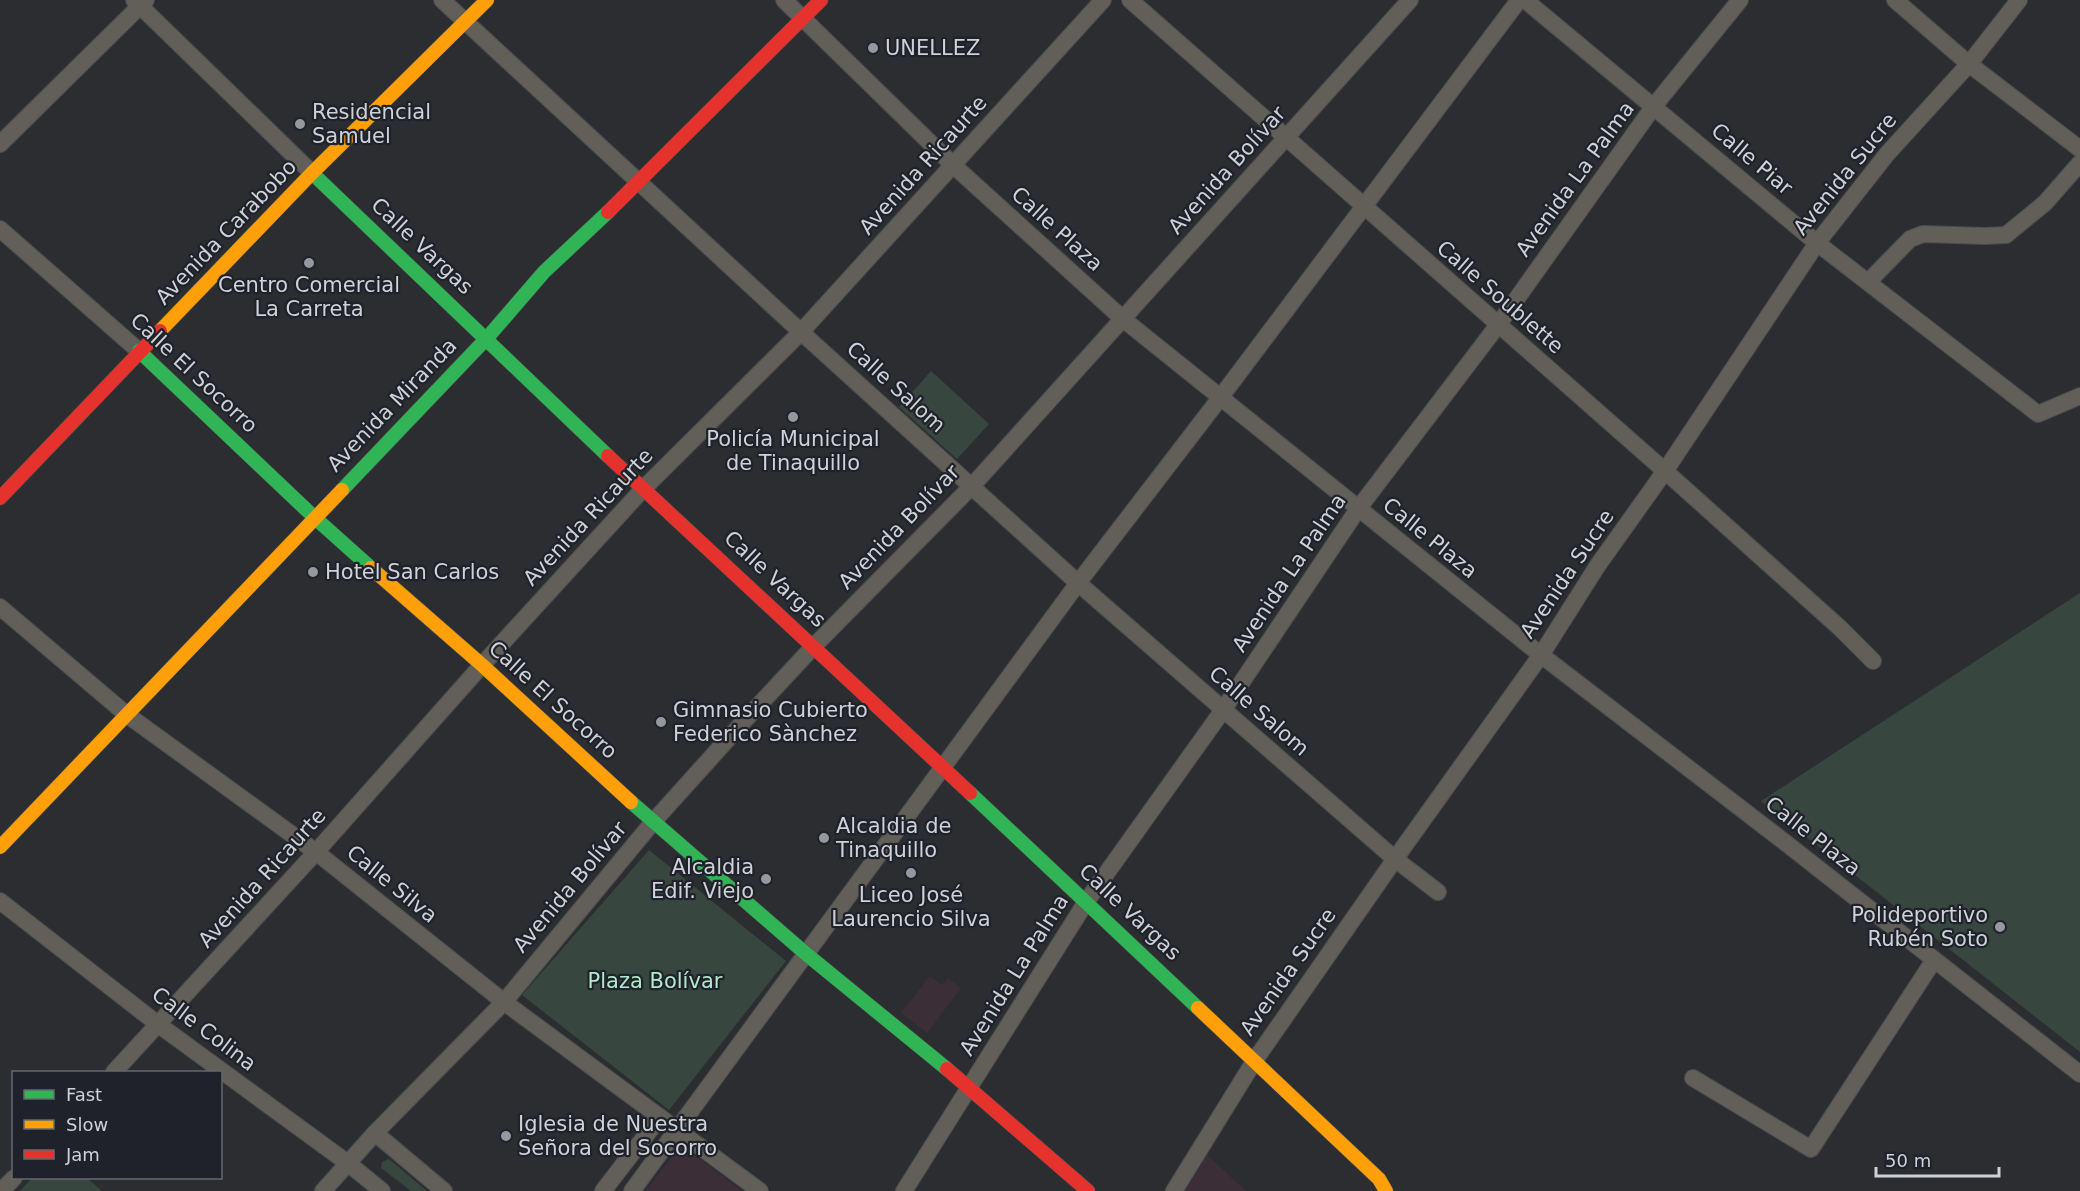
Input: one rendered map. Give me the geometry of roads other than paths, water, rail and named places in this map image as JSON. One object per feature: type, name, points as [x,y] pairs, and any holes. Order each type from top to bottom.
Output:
[{"type":"street","name":"Calle Salom","points":[[442,0],[801,332],[1078,583],[1395,859],[1438,892]]},
{"type":"street","name":"Avenida Carabobo","points":[[0,498],[312,173],[487,0]]},
{"type":"street","name":"Calle Plaza","points":[[784,0],[802,20],[954,165],[1123,319],[1540,655],[1782,840],[2080,1074]]},
{"type":"street","name":"Avenida Miranda","points":[[0,847],[487,338],[544,272],[639,183],[821,0]]},
{"type":"street","name":"Avenida Ricaurte","points":[[115,1071],[644,489],[801,332],[1102,0]]},
{"type":"street","name":"Calle Soublette","points":[[1130,0],[1665,471],[1840,628],[1873,661]]},
{"type":"street","name":"Avenida Bolívar","points":[[323,1191],[375,1133],[504,1002],[653,822],[744,721],[814,646],[972,486],[1410,0]]},
{"type":"street","points":[[632,1191],[1078,583],[1519,0]]},
{"type":"street","name":"Calle Piar","points":[[1525,0],[1817,243],[2038,414],[2080,396]]},
{"type":"street","name":"Avenida La Palma","points":[[904,1191],[1086,902],[1223,710],[1358,509],[1498,325],[1654,106],[1740,0]]},
{"type":"street","points":[[1895,0],[1969,64],[2080,148]]},
{"type":"street","name":"Avenida Sucre","points":[[1174,1191],[1255,1060],[1540,655],[1598,565],[1665,471],[1817,243],[1887,154],[1969,64],[2019,0]]},
{"type":"street","points":[[0,144],[140,2]]},
{"type":"street","name":"Calle Vargas","points":[[140,2],[312,173],[644,489],[1255,1060],[1379,1179],[1386,1191]]},
{"type":"street","points":[[1868,282],[1910,239],[1923,234],[2006,235],[2045,203],[2080,163]]},
{"type":"street","name":"Calle El Socorro","points":[[0,229],[139,351],[314,517],[482,665],[653,822],[1088,1191]]},
{"type":"street","name":"Calle Silva","points":[[0,607],[126,714],[316,852],[504,1002],[760,1191]]},
{"type":"street","name":"Calle Colina","points":[[0,901],[222,1071]]},
{"type":"street","points":[[1693,1078],[1811,1149],[1934,960]]},
{"type":"street","name":"Calle Colina","points":[[222,1071],[349,1164],[382,1191]]},
{"type":"street","points":[[603,1191],[660,1117]]},
{"type":"street","points":[[375,1133],[444,1191]]},
{"type":"street","points":[[1,1191],[13,1179]]},
{"type":"place","name":"UNELLEZ","points":[[873,48]]},
{"type":"place","name":"Residencial Samuel","points":[[300,124]]},
{"type":"place","name":"Centro Comercial La Carreta","points":[[309,263]]},
{"type":"place","name":"Policía Municipal de Tinaquillo","points":[[793,417]]},
{"type":"place","name":"Hotel San Carlos","points":[[313,572]]},
{"type":"place","name":"Gimnasio Cubierto Federico Sànchez","points":[[661,722]]},
{"type":"place","name":"Alcaldia de Tinaquillo","points":[[824,838]]},
{"type":"place","name":"Liceo José Laurencio Silva","points":[[911,873]]},
{"type":"place","name":"Alcaldia Edif. Viejo","points":[[766,879]]},
{"type":"place","name":"Polideportivo Rubén Soto","points":[[2000,927]]},
{"type":"place","name":"Iglesia de Nuestra Señora del Socorro","points":[[506,1136]]},
{"type":"park label","name":"Plaza Bolívar","points":[[655,981]]}]
